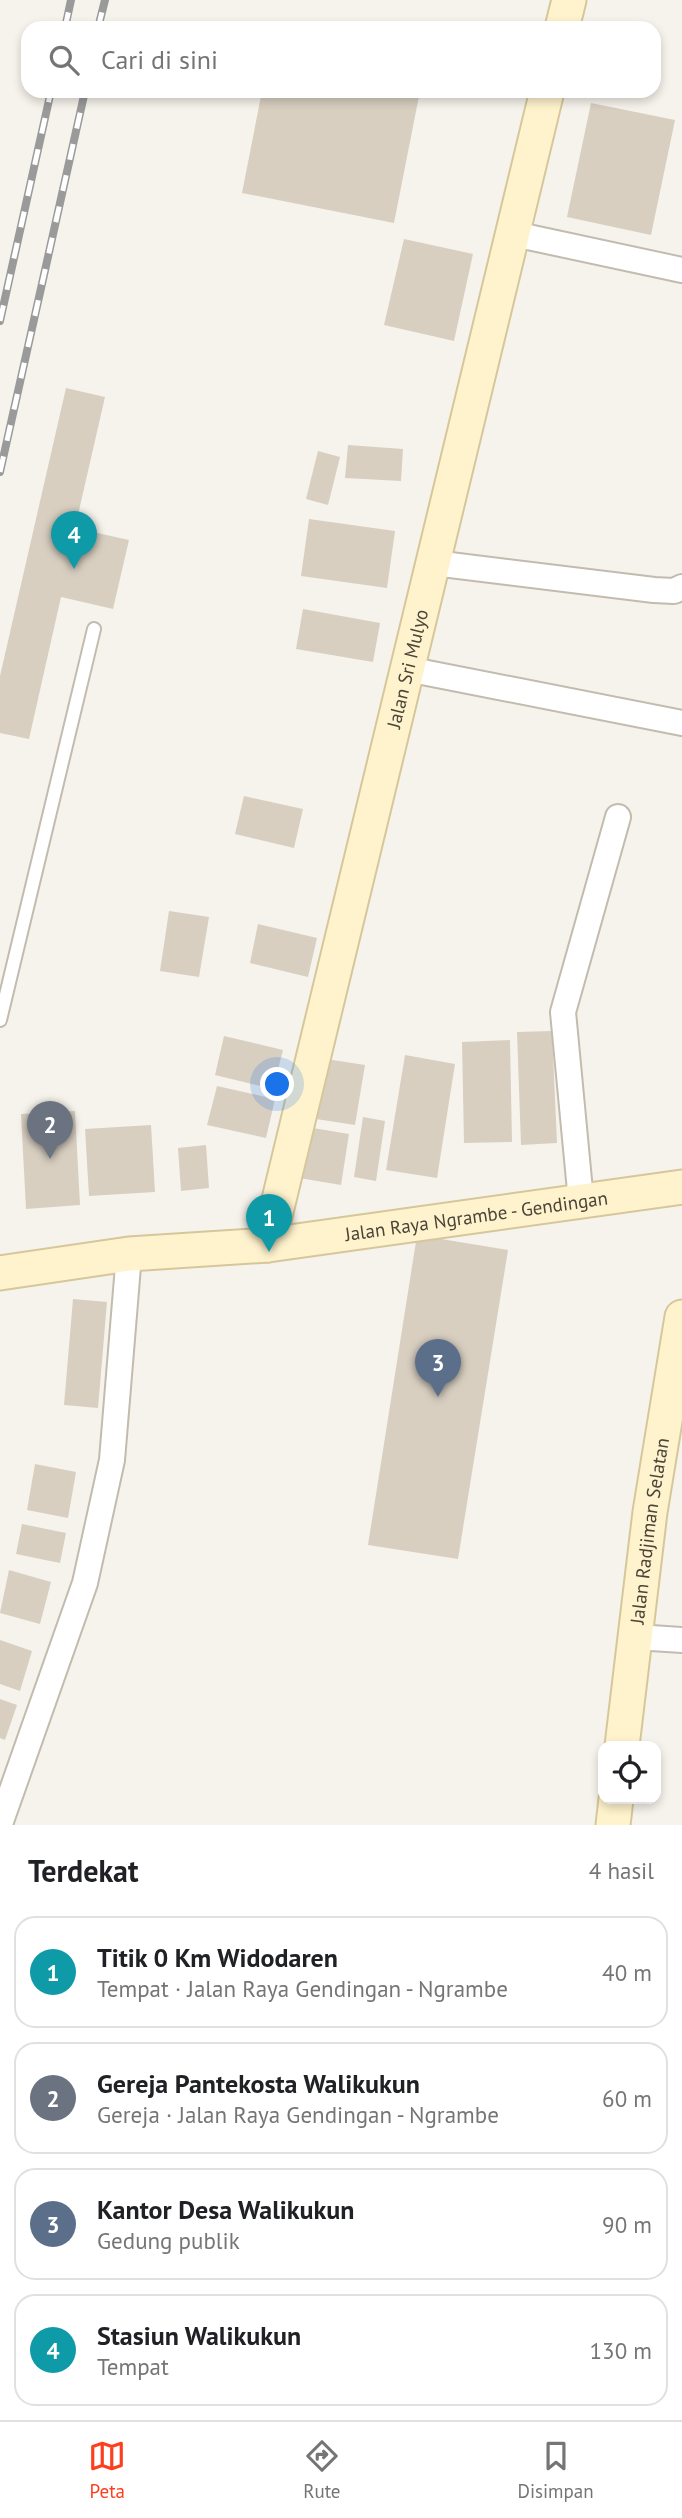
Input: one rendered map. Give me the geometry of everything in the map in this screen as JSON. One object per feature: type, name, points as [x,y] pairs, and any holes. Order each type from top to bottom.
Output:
[{"type":"main road","points":[[564,21],[569,0]]},
{"type":"main road","name":"Jalan Sri Mulyo","points":[[268,1245],[545,98]]},
{"type":"main road","name":"Jalan Raya Ngrambe - Gendingan","points":[[0,1273],[129,1254],[268,1245],[682,1187]]},
{"type":"main road","name":"Jalan Radjiman Selatan","points":[[623,1741],[650,1512],[682,1317]]},
{"type":"main road","points":[[612,1825],[615,1804]]},
{"type":"street","points":[[514,234],[682,270]]},
{"type":"street","points":[[434,563],[654,590],[674,591],[682,587]]},
{"type":"street","points":[[407,669],[682,723]]},
{"type":"street","points":[[581,1201],[563,1012],[618,817]]},
{"type":"street","points":[[0,1824],[85,1583],[112,1460],[129,1254]]},
{"type":"street","points":[[635,1637],[682,1640]]},
{"type":"lane","points":[[0,1020],[94,629]]},
{"type":"building","points":[[261,98],[419,98],[394,223],[242,193]]},
{"type":"building","points":[[591,103],[675,120],[651,235],[567,217]]},
{"type":"building","points":[[404,239],[473,254],[454,341],[384,325]]},
{"type":"building","points":[[66,388],[105,397],[75,528],[129,540],[113,609],[61,597],[29,739],[0,733],[0,676]]},
{"type":"building","points":[[348,445],[403,449],[401,481],[345,478]]},
{"type":"building","points":[[318,451],[340,457],[328,505],[306,499]]},
{"type":"building","points":[[309,519],[395,531],[387,588],[301,576]]},
{"type":"building","points":[[303,609],[380,623],[373,662],[296,649]]},
{"type":"building","points":[[244,796],[303,809],[294,848],[235,834]]},
{"type":"building","points":[[169,911],[209,917],[199,977],[160,971]]},
{"type":"building","points":[[258,924],[317,938],[308,977],[250,963]]},
{"type":"building","points":[[552,1031],[557,1143],[521,1145],[517,1032]]},
{"type":"building","points":[[224,1036],[283,1050],[273,1089],[215,1075]]},
{"type":"building","points":[[510,1040],[512,1142],[464,1143],[462,1042]]},
{"type":"building","points":[[405,1055],[455,1064],[437,1178],[386,1170]]},
{"type":"building","points":[[326,1059],[365,1065],[355,1125],[316,1119]]},
{"type":"building","points":[[217,1086],[275,1099],[266,1138],[207,1125]]},
{"type":"building","points":[[75,1111],[80,1205],[26,1209],[21,1114]]},
{"type":"building","points":[[363,1117],[385,1121],[376,1181],[354,1177]]},
{"type":"building","points":[[151,1125],[155,1192],[89,1196],[85,1129]]},
{"type":"building","points":[[307,1127],[349,1134],[341,1185],[299,1178]]},
{"type":"building","points":[[206,1145],[209,1188],[181,1191],[178,1148]]},
{"type":"building","points":[[417,1235],[508,1250],[458,1559],[368,1545]]},
{"type":"building","points":[[73,1299],[107,1302],[98,1408],[64,1405]]},
{"type":"building","points":[[35,1464],[76,1472],[68,1518],[27,1510]]},
{"type":"building","points":[[22,1524],[66,1533],[60,1563],[16,1554]]},
{"type":"building","points":[[9,1570],[51,1582],[40,1624],[0,1613]]},
{"type":"building","points":[[0,1640],[32,1651],[20,1691],[0,1684]]},
{"type":"building","points":[[0,1699],[17,1705],[5,1740],[0,1738]]},
{"type":"railway","points":[[66,21],[71,0]]},
{"type":"railway","points":[[100,21],[105,0]]},
{"type":"railway","points":[[0,321],[49,98]]},
{"type":"railway","points":[[0,472],[83,98]]},
{"type":"place","name":"Stasiun Walikukun","points":[[74,569]]},
{"type":"place","name":"Gereja Pantekosta Walikukun","points":[[50,1159]]},
{"type":"place","name":"Titik 0 Km Widodaren","points":[[269,1252]]},
{"type":"place","name":"Kantor Desa Walikukun","points":[[438,1397]]}]
